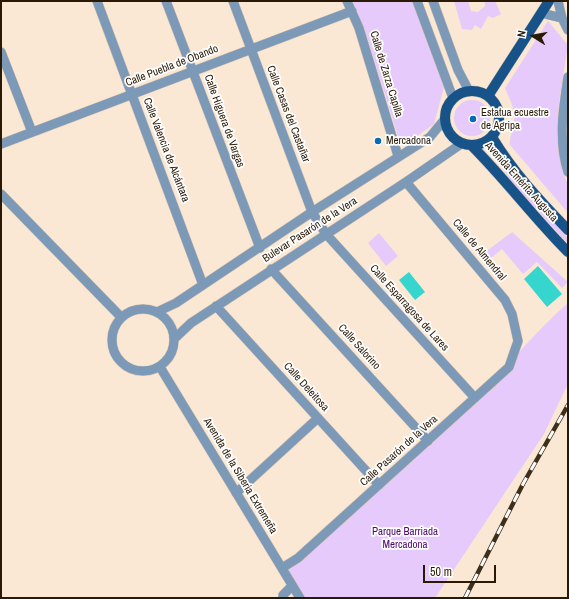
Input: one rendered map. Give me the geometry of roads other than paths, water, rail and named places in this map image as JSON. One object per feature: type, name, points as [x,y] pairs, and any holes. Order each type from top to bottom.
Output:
[{"type":"main road","points":[[488,96],[548,1]]},
{"type":"main road","points":[[469,91],[476,91],[488,96],[498,108],[500,116],[496,131],[492,137],[483,144],[472,146],[461,144],[449,134],[444,120],[446,108],[453,98],[460,93],[469,91]]},
{"type":"main road","name":"Avenida Emérita Augusta","points":[[492,137],[506,161],[526,186],[568,230]]},
{"type":"main road","name":"Avenida Emérita Augusta","points":[[472,146],[495,169],[524,205],[568,252]]},
{"type":"street","name":"Calle Valencia de Alcántara","points":[[97,1],[133,94],[203,286]]},
{"type":"street","name":"Calle Higuera de Vargas","points":[[166,1],[260,248]]},
{"type":"street","name":"Calle Casas del Castañar","points":[[233,1],[312,212],[326,234]]},
{"type":"street","name":"Calle de Zarza Capilla","points":[[347,1],[359,28],[398,156]]},
{"type":"street","points":[[417,1],[453,98]]},
{"type":"street","points":[[433,1],[458,70],[469,91]]},
{"type":"street","points":[[558,1],[562,18],[568,30]]},
{"type":"street","name":"Calle Puebla de Obando","points":[[1,144],[352,11]]},
{"type":"street","points":[[541,13],[562,18]]},
{"type":"street","points":[[1,52],[32,132]]},
{"type":"street","points":[[568,77],[562,115],[568,172]]},
{"type":"street","name":"Bulevar Pasarón de la Vera","points":[[157,312],[176,304],[312,212],[430,136],[444,120]]},
{"type":"street","name":"Bulevar Pasarón de la Vera","points":[[174,339],[191,322],[406,182],[461,144]]},
{"type":"street","name":"Calle de Almendral","points":[[406,182],[505,300],[512,314],[518,341]]},
{"type":"street","points":[[1,194],[121,317]]},
{"type":"street","name":"Calle Esparragosa de Lares","points":[[326,234],[475,398]]},
{"type":"street","name":"Calle Salorino","points":[[271,269],[428,441]]},
{"type":"street","name":"Calle Deleitosa","points":[[216,306],[379,485]]},
{"type":"street","points":[[136,309],[146,309],[157,312],[166,319],[172,328],[174,339],[170,354],[160,367],[150,371],[139,372],[128,369],[119,362],[112,348],[111,336],[114,326],[121,317],[136,309]]},
{"type":"street","name":"Calle Pasarón de la Vera","points":[[282,568],[298,558],[509,367],[518,341]]},
{"type":"street","name":"Avenida de la Siberia Extremeña","points":[[160,367],[300,598]]},
{"type":"street","points":[[236,493],[318,418]]},
{"type":"street","points":[[283,598],[292,586]]},
{"type":"water","points":[[538,266],[562,294],[547,307],[524,279]]},
{"type":"water","points":[[409,272],[425,292],[415,300],[399,280]]},
{"type":"railway","points":[[465,598],[523,484],[568,405]]},
{"type":"place","name":"Estatua ecuestre de Agripa","points":[[473,119]]},
{"type":"place","name":"Mercadona","points":[[378,141]]},
{"type":"park label","name":"Parque Barriada Mercadona","points":[[405,538]]}]
